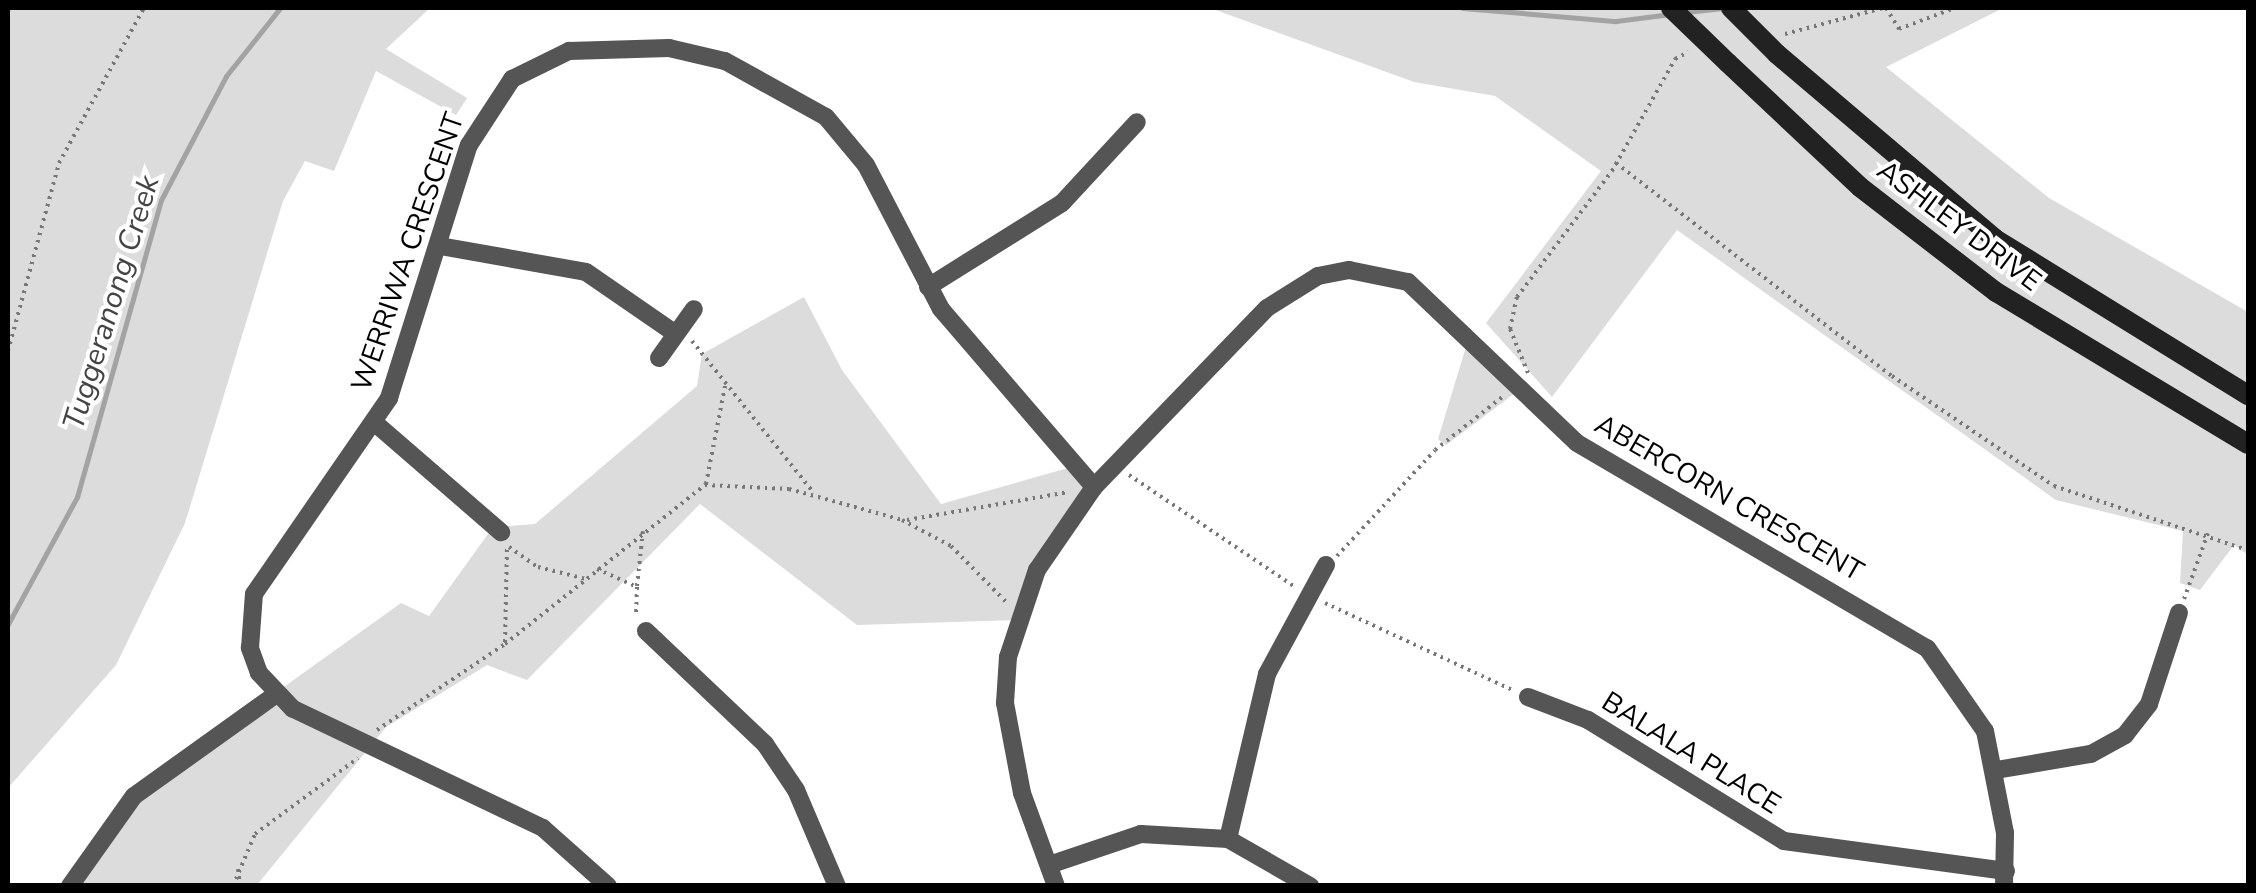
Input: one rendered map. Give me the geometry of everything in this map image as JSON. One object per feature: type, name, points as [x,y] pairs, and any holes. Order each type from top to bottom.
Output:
[{"type":"main road","name":"ASHLEY DRIVE","points":[[1671,8],[1860,187],[1996,292],[2248,444]]},
{"type":"main road","name":"ASHLEY DRIVE","points":[[1730,8],[1777,45],[1995,240],[2248,395]]},
{"type":"street","name":"WERRIWA CRESCENT","points":[[275,695],[250,648],[254,594],[375,423],[440,246],[482,116],[512,79],[569,51],[669,48],[724,61],[826,117],[866,165],[928,287],[972,352],[1094,487]]},
{"type":"street","points":[[928,287],[1062,203],[1137,122]]},
{"type":"street","points":[[440,246],[586,272],[676,334]]},
{"type":"street","name":"ABERCORN CRESCENT","points":[[1056,886],[1010,749],[1008,657],[1037,570],[1094,487],[1290,288],[1349,270],[1394,276],[1434,299],[1578,443],[1927,648],[1977,712],[1996,770],[2005,878]]},
{"type":"street","points":[[659,358],[694,309]]},
{"type":"street","points":[[375,423],[503,538]]},
{"type":"street","points":[[1228,838],[1267,674],[1326,566]]},
{"type":"street","points":[[1996,770],[2091,754],[2126,735],[2150,704],[2179,613]]},
{"type":"street","points":[[646,631],[765,744],[796,790],[837,886]]},
{"type":"street","points":[[70,886],[134,796],[275,695],[542,828],[608,886]]},
{"type":"street","name":"BALALA PLACE","points":[[1528,697],[1588,720],[1784,841],[2005,878]]},
{"type":"street","points":[[1049,865],[1141,834],[1228,838],[1310,886]]},
{"type":"path","points":[[8,351],[58,163],[144,8]]},
{"type":"path","points":[[1777,45],[1885,8],[1889,16],[1908,28],[1954,8]]},
{"type":"path","points":[[1521,380],[1530,366],[1510,313],[1615,163],[1675,59],[1704,50]]},
{"type":"path","points":[[1615,163],[1892,376],[2054,486],[2208,531],[2248,550]]},
{"type":"path","points":[[676,334],[685,333],[791,475],[817,495]]},
{"type":"path","points":[[1495,380],[1521,406]]},
{"type":"path","points":[[706,484],[724,381]]},
{"type":"path","points":[[1326,566],[1435,450],[1507,393]]},
{"type":"path","points":[[1124,472],[1138,458]]},
{"type":"path","points":[[233,886],[238,864],[255,834],[368,744],[505,644],[706,484],[817,495],[902,520],[951,546],[998,600]]},
{"type":"path","points":[[902,520],[1067,490]]},
{"type":"path","points":[[643,531],[631,607],[646,631]]},
{"type":"path","points":[[2179,613],[2208,531]]},
{"type":"path","points":[[503,538],[538,567],[586,579]]},
{"type":"path","points":[[503,538],[505,644]]},
{"type":"path","points":[[597,569],[636,587]]},
{"type":"path","points":[[238,864],[240,886]]},
{"type":"shaded area","points":[[8,8],[430,8],[386,49],[467,98],[456,115],[376,71],[334,171],[305,161],[283,201],[185,523],[116,665],[8,788]]},
{"type":"shaded area","points":[[1210,8],[2003,8],[1886,67],[2049,198],[2248,312],[2248,555],[2234,545],[2200,590],[2180,583],[2183,531],[2056,500],[1677,230],[1552,397],[1486,323],[1601,171],[1495,96],[1414,82]]},
{"type":"shaded area","points":[[804,297],[842,370],[941,504],[1075,466],[1094,487],[1017,620],[857,625],[700,504],[527,680],[487,665],[386,727],[257,885],[69,886],[144,787],[401,603],[429,616],[493,527],[535,524],[697,386],[702,354]]},
{"type":"shaded area","points":[[1469,337],[1519,390],[1446,445],[1438,439]]},
{"type":"waterway","name":"Tuggeranong Creek","points":[[8,624],[77,497],[161,200],[226,76],[280,8]]},
{"type":"waterway","name":"Tuggeranong Creek","points":[[1463,8],[1616,21],[1671,14]]},
{"type":"waterway","name":"Tuggeranong Creek","points":[[1686,12],[1723,8]]}]
